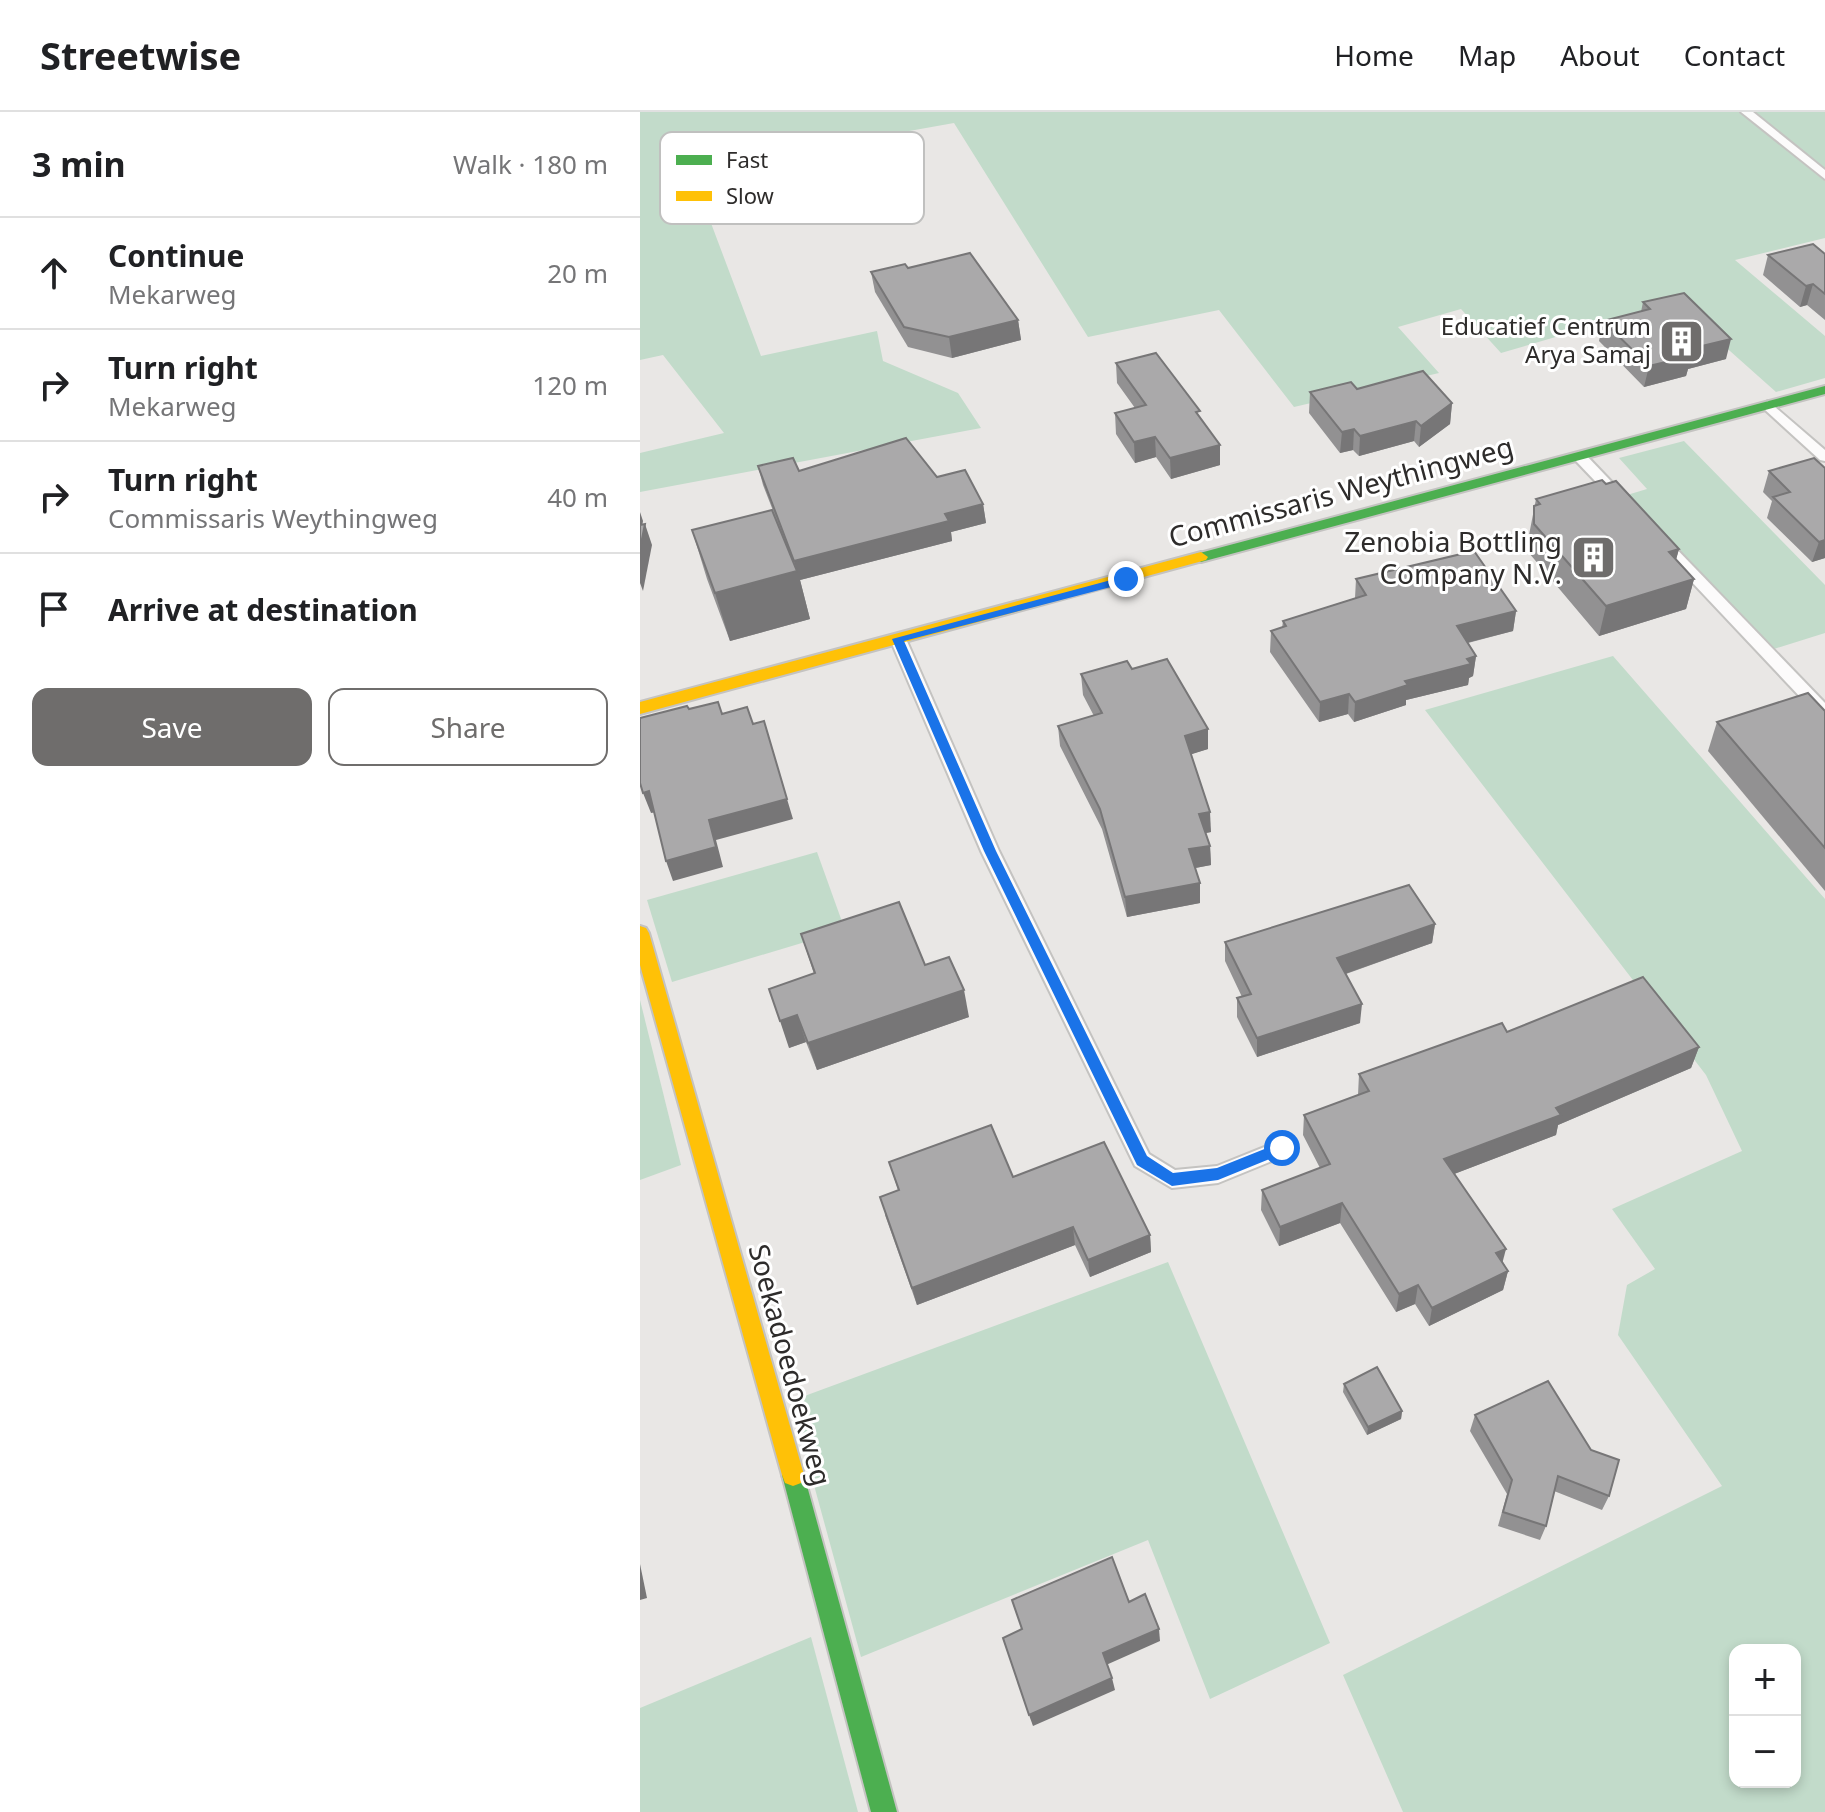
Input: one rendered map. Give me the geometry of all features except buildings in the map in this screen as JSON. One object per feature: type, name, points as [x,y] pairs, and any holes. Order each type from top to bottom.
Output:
[{"type":"main road","name":"Commissaris Weythingweg","points":[[640,708],[1825,390]]},
{"type":"main road","name":"Soekadoedoekweg","points":[[640,933],[778,1419],[884,1812]]},
{"type":"lane","points":[[1746,112],[1825,176]]},
{"type":"lane","points":[[1768,405],[1825,457]]},
{"type":"lane","points":[[1580,457],[1825,713]]},
{"type":"lane","points":[[898,639],[990,851],[1142,1160],[1172,1179],[1218,1174],[1282,1148]]},
{"type":"green space","points":[[640,112],[1740,112],[1825,181],[1825,238],[1735,260],[1825,336],[1825,378],[1776,392],[1675,302],[1501,353],[1461,309],[1398,327],[1439,373],[1294,407],[1219,310],[1088,337],[954,123],[904,132],[660,132],[660,224],[711,224],[761,356],[877,331],[883,361],[958,393],[981,428],[640,492],[640,453],[724,433],[663,355],[640,360]]},
{"type":"green space","points":[[1754,112],[1825,112],[1825,169]]},
{"type":"green space","points":[[1684,441],[1825,585],[1825,633],[1758,654],[1617,498],[1647,489],[1619,458]]},
{"type":"green space","points":[[1613,656],[1825,899],[1825,1812],[1403,1812],[1343,1675],[1722,1486],[1618,1335],[1627,1285],[1655,1269],[1612,1209],[1742,1151],[1706,1075],[1425,710]]},
{"type":"green space","points":[[817,852],[845,930],[672,982],[647,900]]},
{"type":"green space","points":[[640,1000],[681,1165],[640,1180]]},
{"type":"green space","points":[[1168,1262],[1330,1643],[1210,1699],[1148,1540],[861,1657],[791,1401]]},
{"type":"green space","points":[[811,1637],[858,1812],[640,1812],[640,1708]]},
{"type":"traffic: fast","points":[[1201,557],[1825,390]]},
{"type":"traffic: fast","points":[[793,1475],[884,1812]]},
{"type":"traffic: slow","points":[[640,708],[1201,557]]},
{"type":"traffic: slow","points":[[640,933],[793,1475]]},
{"type":"place","name":"Educatief Centrum Arya Samaj","points":[[1682,341]]},
{"type":"place","name":"Zenobia Bottling Company N.V.","points":[[1593,558]]},
{"type":"route","points":[[1126,579],[898,639],[990,851],[1142,1160],[1172,1179],[1218,1174],[1282,1148]]}]
